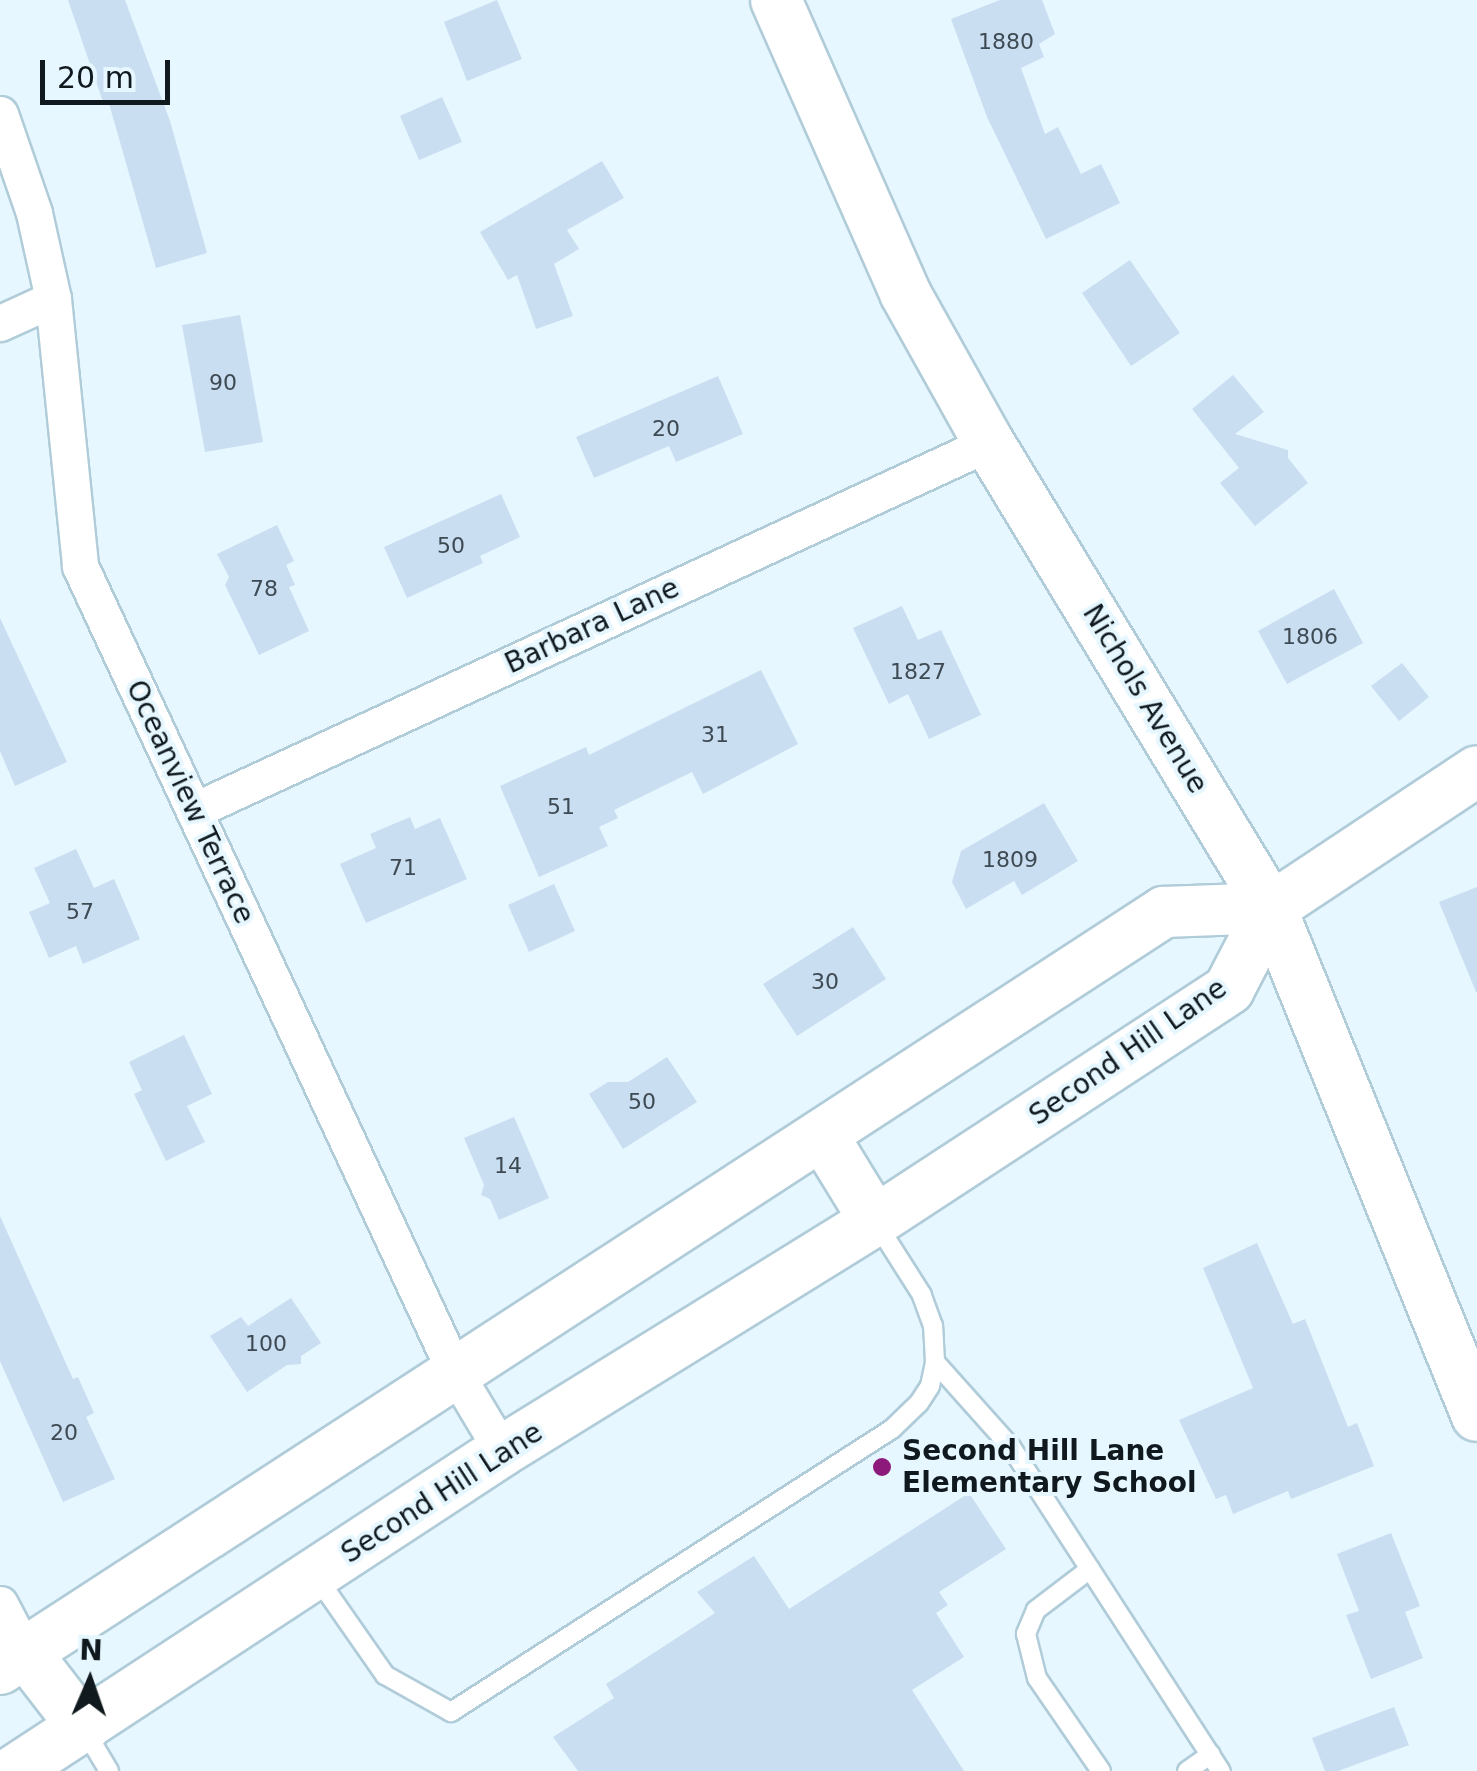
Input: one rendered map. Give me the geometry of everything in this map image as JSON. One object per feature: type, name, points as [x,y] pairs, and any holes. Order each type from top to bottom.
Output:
[{"type":"street","name":"Nichols Avenue","points":[[776,0],[905,293],[988,442],[1270,908],[1477,1416]]},
{"type":"street","name":"Oceanview Terrace","points":[[0,114],[34,213],[53,300],[80,566],[456,1374],[502,1451]]},
{"type":"street","points":[[0,323],[53,300]]},
{"type":"street","name":"Barbara Lane","points":[[195,810],[988,442]]},
{"type":"street","points":[[13,1660],[1164,912],[1270,908],[1477,771]]},
{"type":"street","name":"Second Hill Lane","points":[[14,1771],[502,1451],[875,1221],[1229,989],[1270,908]]},
{"type":"street","points":[[823,1136],[875,1221]]},
{"type":"street","points":[[0,1604],[13,1660],[84,1728]]},
{"type":"lane","points":[[315,1575],[385,1675],[451,1712],[892,1429],[919,1403],[930,1386],[935,1362],[928,1310],[875,1221]]},
{"type":"lane","points":[[935,1362],[1011,1448],[1222,1771]]},
{"type":"lane","points":[[1090,1569],[1036,1610],[1026,1634],[1038,1678],[1101,1771]]},
{"type":"lane","points":[[84,1728],[109,1771]]},
{"type":"lane","points":[[1186,1771],[1211,1754]]},
{"type":"building","points":[[68,0],[125,0],[170,121],[207,253],[156,268],[108,100],[103,102]]},
{"type":"building","points":[[497,0],[522,59],[467,81],[444,22]]},
{"type":"building","points":[[1000,0],[1042,0],[1055,34],[1039,44],[1044,57],[1021,68],[1045,134],[1058,127],[1081,174],[1101,164],[1120,203],[1046,239],[987,117],[951,19]]},
{"type":"building","points":[[442,97],[462,142],[419,160],[400,116]]},
{"type":"building","points":[[602,161],[624,198],[567,230],[579,249],[554,264],[573,316],[536,329],[517,275],[508,280],[480,232]]},
{"type":"building","points":[[1130,260],[1180,333],[1131,366],[1082,293]]},
{"type":"building","points":[[240,315],[263,442],[205,452],[182,325]]},
{"type":"building","points":[[1233,375],[1264,412],[1235,434],[1288,450],[1288,458],[1308,483],[1255,526],[1220,483],[1239,468],[1192,409]]},
{"type":"building","points":[[718,376],[743,434],[676,462],[669,446],[594,478],[576,437]]},
{"type":"building","points":[[501,494],[520,537],[480,556],[483,563],[407,598],[384,547]]},
{"type":"building","points":[[277,525],[294,561],[286,565],[295,585],[289,587],[309,631],[259,655],[225,585],[229,577],[217,554]]},
{"type":"building","points":[[1334,589],[1363,643],[1287,684],[1258,631]]},
{"type":"building","points":[[902,606],[918,640],[941,630],[981,715],[929,739],[908,694],[889,704],[853,628]]},
{"type":"building","points":[[0,618],[67,762],[15,786],[0,751]]},
{"type":"building","points":[[1402,663],[1429,697],[1399,721],[1371,686]]},
{"type":"building","points":[[761,670],[798,744],[703,794],[692,772],[614,810],[618,818],[599,827],[608,846],[539,877],[500,786],[586,747],[589,755]]},
{"type":"building","points":[[1044,803],[1078,861],[1022,895],[1014,881],[966,909],[952,882],[961,851]]},
{"type":"building","points":[[410,817],[415,829],[440,818],[467,879],[366,923],[340,864],[376,848],[370,834]]},
{"type":"building","points":[[76,849],[94,888],[114,879],[140,939],[83,964],[76,946],[49,958],[29,912],[50,903],[34,868]]},
{"type":"building","points":[[554,884],[575,931],[529,952],[508,905]]},
{"type":"building","points":[[1477,887],[1477,992],[1476,992],[1439,902]]},
{"type":"building","points":[[853,927],[886,979],[797,1036],[763,984]]},
{"type":"building","points":[[184,1035],[212,1094],[187,1106],[205,1142],[166,1161],[134,1094],[142,1090],[129,1062]]},
{"type":"building","points":[[667,1057],[697,1102],[623,1149],[589,1094],[608,1082],[628,1082]]},
{"type":"building","points":[[514,1117],[549,1198],[499,1220],[490,1199],[481,1195],[484,1185],[464,1138]]},
{"type":"building","points":[[0,1216],[73,1379],[78,1377],[94,1413],[86,1417],[115,1479],[63,1502],[0,1361]]},
{"type":"building","points":[[1257,1243],[1293,1324],[1305,1319],[1348,1427],[1357,1423],[1374,1466],[1291,1499],[1288,1491],[1233,1514],[1226,1495],[1216,1499],[1179,1420],[1253,1388],[1203,1268]]},
{"type":"building","points":[[291,1298],[321,1343],[301,1356],[301,1364],[287,1365],[247,1392],[210,1336],[241,1317],[248,1326]]},
{"type":"building","points":[[969,1493],[1006,1549],[939,1592],[948,1605],[936,1613],[964,1657],[912,1690],[964,1771],[578,1771],[553,1737],[614,1698],[606,1684],[715,1613],[697,1592],[754,1556],[789,1609]]},
{"type":"building","points":[[1391,1533],[1420,1606],[1405,1612],[1423,1658],[1371,1679],[1346,1615],[1359,1611],[1337,1554]]},
{"type":"building","points":[[1394,1707],[1409,1745],[1338,1771],[1325,1771],[1312,1738]]},
{"type":"place","name":"Second Hill Lane Elementary School","points":[[882,1467]]}]
